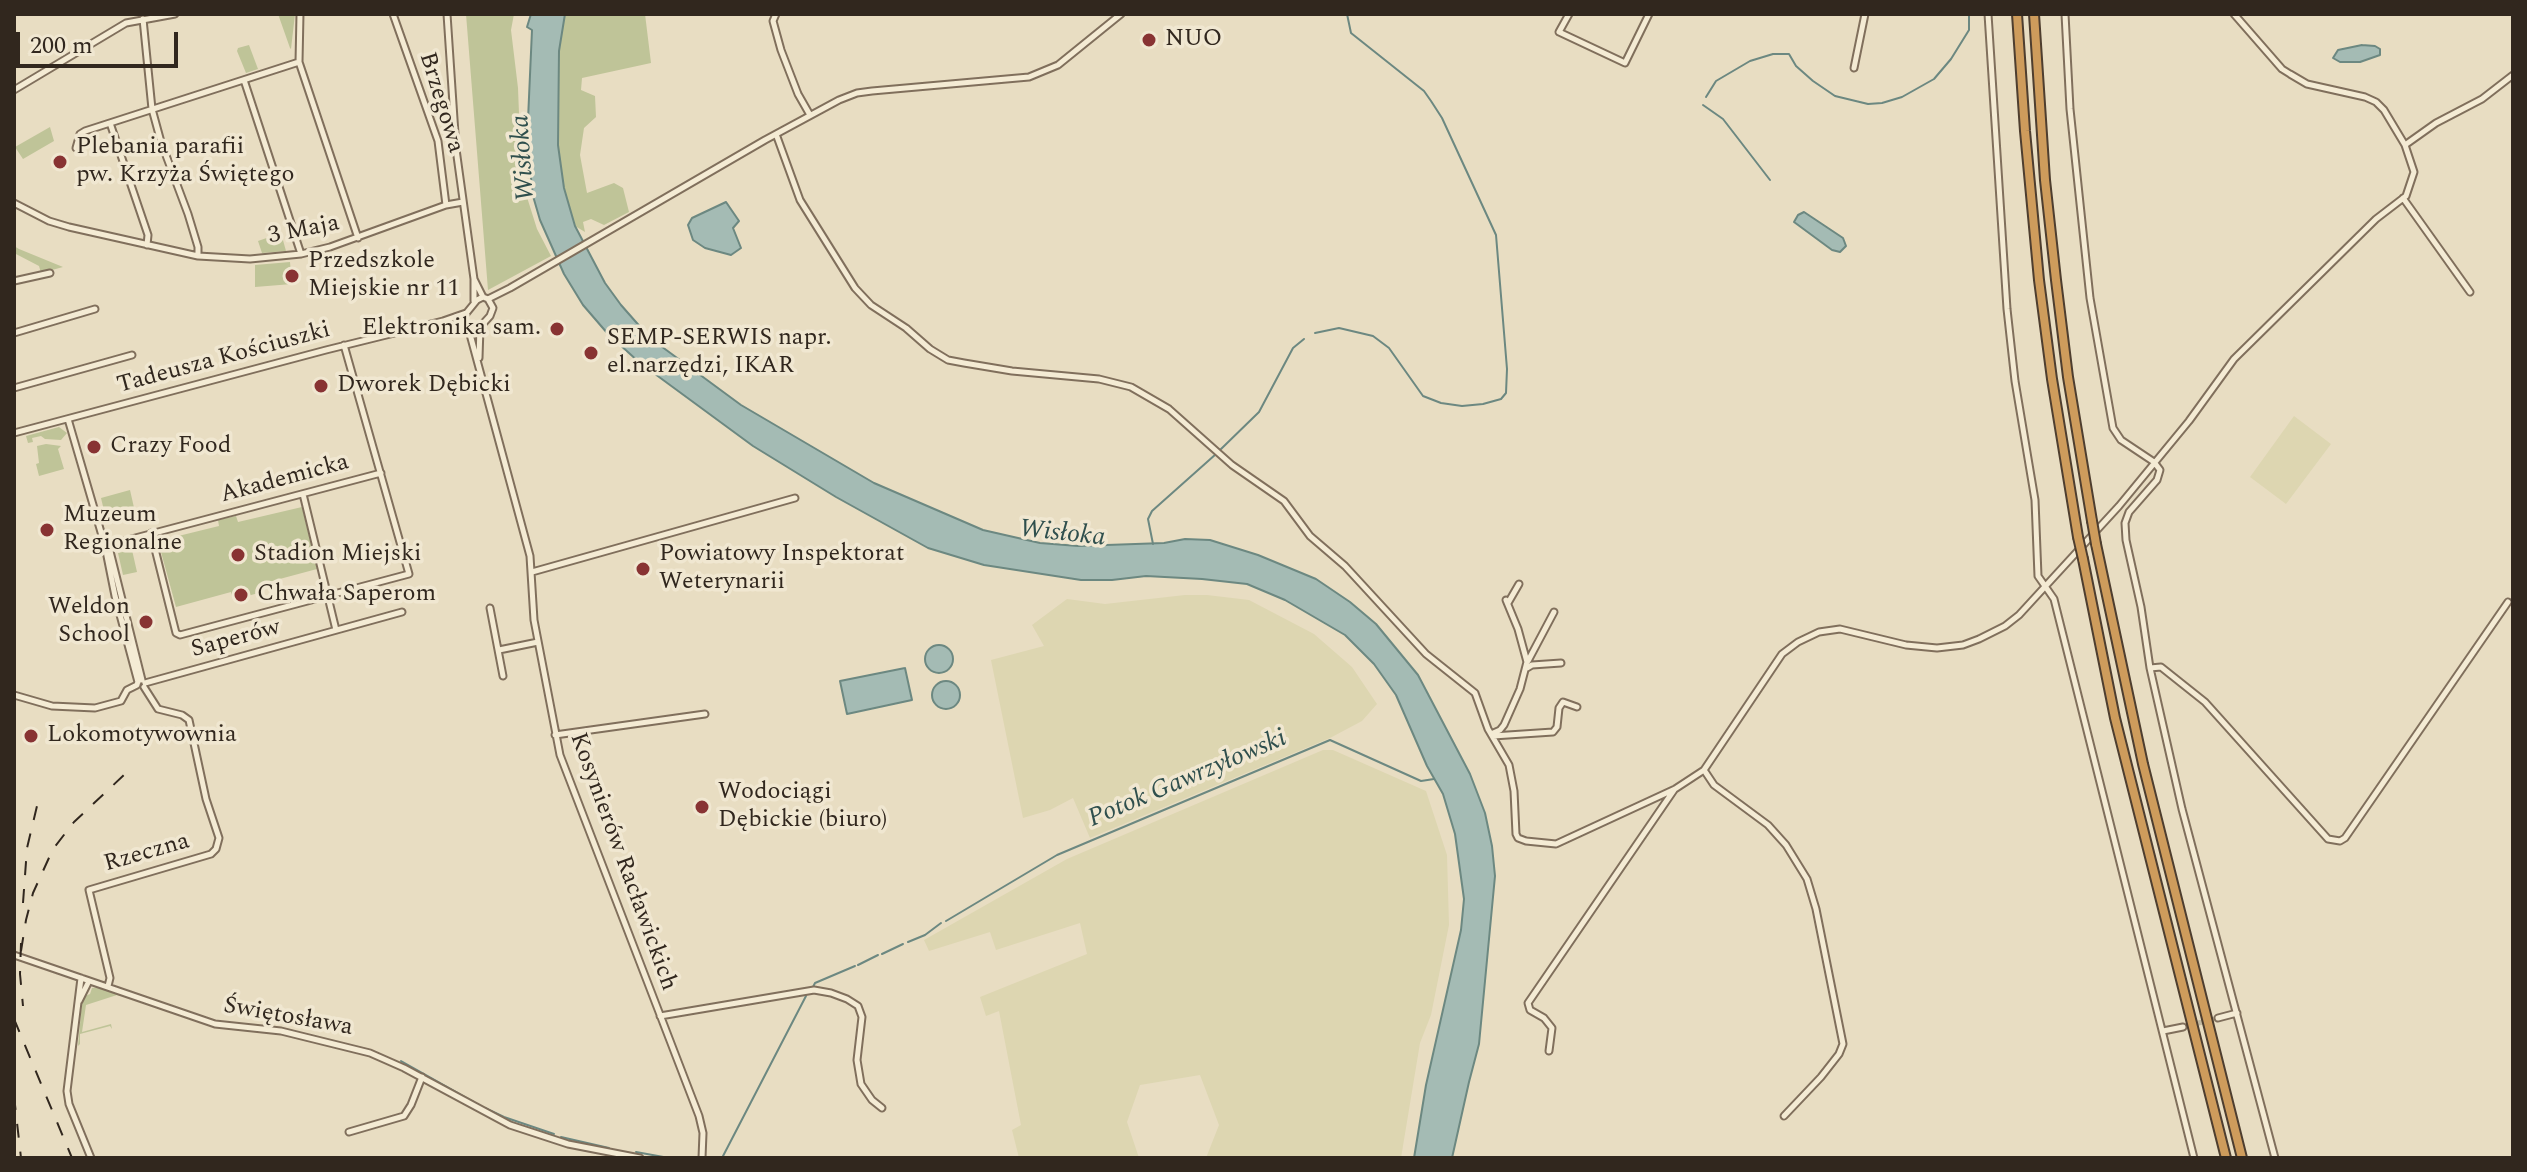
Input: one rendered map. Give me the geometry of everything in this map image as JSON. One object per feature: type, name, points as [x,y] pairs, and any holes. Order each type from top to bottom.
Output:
[{"type":"highway","points":[[2017,14],[2036,253],[2052,379],[2078,537],[2115,718],[2226,1158]]},
{"type":"highway","points":[[2034,14],[2054,267],[2068,377],[2096,544],[2140,751],[2242,1158]]},
{"type":"street","points":[[14,90],[126,23],[175,14]]},
{"type":"street","points":[[300,14],[299,62],[358,238]]},
{"type":"street","name":"Brzegowa","points":[[393,14],[438,141],[446,205]]},
{"type":"street","points":[[447,14],[456,149],[474,279],[474,302]]},
{"type":"street","points":[[776,14],[773,21],[781,50],[798,94],[810,115]]},
{"type":"street","points":[[510,288],[480,327],[477,329],[467,325],[466,312],[474,302],[529,278],[810,115],[857,93],[1029,77],[1058,65],[1121,14]]},
{"type":"street","points":[[1569,14],[1559,32],[1625,63],[1649,14]]},
{"type":"street","points":[[1854,68],[1865,14]]},
{"type":"street","points":[[1988,14],[2007,309],[2015,381],[2035,500],[2038,576],[2054,599],[2194,1158]]},
{"type":"street","points":[[2065,14],[2070,109],[2090,298],[2113,428],[2121,440],[2159,467],[2160,475],[2129,512],[2125,523],[2150,668],[2182,809],[2275,1158]]},
{"type":"street","points":[[776,134],[800,200],[855,288],[871,305],[906,328],[930,349],[948,360],[1112,382],[1138,391],[1169,409],[1239,471],[1284,501],[1310,536],[1345,566],[1426,654],[1470,687],[1512,773],[1516,834],[1521,840],[1561,843],[1675,789],[1704,770],[1782,654],[1798,642],[1819,632],[1840,629],[1906,645],[1937,648],[1963,645],[2005,626],[2019,615],[2119,506],[2189,421],[2234,359],[2376,219],[2403,198],[2414,172],[2405,145],[2384,110],[2376,102],[2307,84],[2282,69],[2234,14]]},
{"type":"street","points":[[143,19],[152,109],[188,214],[198,256]]},
{"type":"street","points":[[76,148],[80,134],[299,62]]},
{"type":"street","points":[[2405,145],[2436,123],[2482,99],[2513,75]]},
{"type":"street","points":[[244,80],[301,254]]},
{"type":"street","points":[[110,123],[148,235],[147,245]]},
{"type":"street","points":[[2403,198],[2470,292]]},
{"type":"street","name":"3 Maja","points":[[14,203],[49,221],[147,245],[198,256],[250,259],[301,254],[463,202]]},
{"type":"street","points":[[14,281],[50,273]]},
{"type":"street","points":[[474,279],[493,308]]},
{"type":"street","points":[[14,333],[95,309]]},
{"type":"street","name":"Tadeusza Kościuszki","points":[[14,433],[443,321],[466,312]]},
{"type":"street","name":"Tadeusza Kościuszki","points":[[443,321],[467,325]]},
{"type":"street","name":"Kosynierów Racławickich","points":[[467,325],[528,547],[534,620],[563,765],[702,1125],[702,1158]]},
{"type":"street","name":"Kosynierów Racławickich","points":[[479,363],[480,327]]},
{"type":"street","name":"Akademicka","points":[[151,533],[176,633],[180,635],[409,574],[344,345]]},
{"type":"street","points":[[14,388],[132,355]]},
{"type":"street","points":[[68,419],[105,546],[110,551],[141,684]]},
{"type":"street","name":"Akademicka","points":[[105,546],[381,473]]},
{"type":"street","points":[[303,494],[336,630]]},
{"type":"street","points":[[532,572],[795,498]]},
{"type":"street","points":[[1519,584],[1507,602],[1526,665]]},
{"type":"street","points":[[2150,668],[2161,667],[2205,702],[2328,839],[2340,841],[2508,602]]},
{"type":"street","points":[[490,608],[503,676]]},
{"type":"street","name":"Saperów","points":[[14,695],[52,706],[87,709],[121,701],[127,690],[141,684],[402,612]]},
{"type":"street","points":[[1492,735],[1504,725],[1520,689],[1526,665],[1554,612]]},
{"type":"street","points":[[499,650],[538,642]]},
{"type":"street","points":[[1526,665],[1561,663]]},
{"type":"street","name":"Rzeczna","points":[[108,986],[110,978],[89,890],[211,854],[219,838],[206,799],[189,720],[158,709],[141,684]]},
{"type":"street","points":[[1492,735],[1553,732],[1563,702],[1577,707]]},
{"type":"street","points":[[555,735],[705,714]]},
{"type":"street","points":[[1704,770],[1714,785],[1768,825],[1786,845],[1801,867],[1816,909],[1843,1044],[1821,1077],[1784,1116]]},
{"type":"street","points":[[1549,1051],[1552,1028],[1544,1018],[1530,1010],[1528,1003],[1675,789]]},
{"type":"street","name":"Świętosława","points":[[14,955],[215,1024],[281,1031],[349,1047],[422,1077],[510,1125],[568,1144],[640,1158]]},
{"type":"street","points":[[81,978],[67,1096],[91,1158]]},
{"type":"street","points":[[78,1002],[89,981]]},
{"type":"street","points":[[660,1016],[814,990],[847,999],[861,1012],[857,1060],[859,1075],[864,1090],[882,1108]]},
{"type":"street","points":[[2218,1018],[2237,1013]]},
{"type":"street","points":[[2163,1031],[2183,1027]]},
{"type":"street","points":[[349,1132],[404,1116],[422,1077]]},
{"type":"shaded area","points":[[2294,416],[2331,444],[2286,504],[2250,477]]},
{"type":"shaded area","points":[[1185,595],[1249,600],[1314,634],[1352,667],[1377,704],[1362,721],[1330,738],[1090,838],[1073,798],[1050,810],[1023,818],[991,660],[1044,646],[1032,625],[1067,599],[1105,604]]},
{"type":"shaded area","points":[[1323,750],[1333,750],[1426,791],[1447,855],[1449,925],[1431,1015],[1420,1043],[1401,1158],[1206,1158],[1219,1125],[1200,1075],[1140,1085],[1127,1122],[1139,1158],[1019,1158],[1012,1130],[1021,1125],[999,1011],[986,1016],[980,997],[1087,954],[1080,923],[996,950],[990,932],[929,951],[924,940],[1067,859]]},
{"type":"green space","points":[[278,14],[295,14],[291,49],[290,48]]},
{"type":"green space","points":[[466,14],[514,14],[511,30],[518,88],[521,165],[537,229],[551,256],[488,290]]},
{"type":"green space","points":[[565,14],[645,14],[651,63],[582,78],[581,90],[595,96],[596,117],[584,128],[580,155],[587,193],[614,183],[623,188],[629,212],[604,225],[591,219],[583,222],[585,232],[575,226],[564,188],[558,145],[559,51]]},
{"type":"green space","points":[[249,45],[258,69],[246,73],[237,51]]},
{"type":"green space","points":[[50,127],[54,141],[23,159],[15,147]]},
{"type":"green space","points":[[281,233],[286,251],[262,253],[258,241]]},
{"type":"green space","points":[[14,246],[63,267],[41,273],[39,266],[14,253]]},
{"type":"green space","points":[[290,262],[292,284],[255,287],[255,265]]},
{"type":"green space","points":[[59,427],[67,433],[61,440],[41,436],[32,438],[33,442],[28,443],[26,436]]},
{"type":"green space","points":[[37,446],[61,446],[58,449],[64,469],[39,476]]},
{"type":"green space","points":[[130,490],[135,512],[106,519],[101,498]]},
{"type":"green space","name":"Stadion Miejski","points":[[302,507],[317,569],[261,584],[262,592],[233,600],[231,592],[176,607],[158,541],[219,526],[218,520],[236,516],[238,522]]},
{"type":"green space","points":[[132,550],[137,572],[123,575],[118,553]]},
{"type":"green space","points":[[101,987],[121,994],[86,1005],[82,1032],[111,1024],[112,1029],[110,1026],[80,1034],[78,1046],[82,1002],[92,988]]},
{"type":"water","points":[[531,14],[565,14],[559,51],[558,145],[564,188],[575,226],[605,283],[650,338],[741,405],[874,483],[983,530],[1040,543],[1078,546],[1210,540],[1258,555],[1316,579],[1376,624],[1418,675],[1470,774],[1485,813],[1495,876],[1479,1044],[1452,1158],[1414,1158],[1426,1085],[1461,930],[1464,899],[1455,834],[1443,794],[1427,766],[1396,695],[1374,664],[1345,635],[1285,600],[1247,584],[1146,576],[1081,580],[984,565],[928,548],[753,446],[640,363],[608,334],[583,305],[564,274],[540,220],[533,196],[527,142],[532,30],[527,27]]},
{"type":"water","points":[[2375,46],[2380,49],[2380,55],[2360,62],[2340,62],[2333,58],[2338,50]]},
{"type":"water","points":[[726,202],[739,221],[733,228],[741,248],[731,255],[705,248],[693,240],[688,225],[692,218]]},
{"type":"water","points":[[1804,212],[1843,238],[1846,246],[1840,252],[1832,250],[1794,222]]},
{"type":"water","points":[[939,645],[949,649],[953,659],[949,669],[939,673],[929,669],[925,659],[929,649]]},
{"type":"water","points":[[905,668],[912,700],[847,714],[840,681]]},
{"type":"water","points":[[946,681],[956,685],[960,695],[956,705],[946,709],[936,705],[932,695],[936,685]]},
{"type":"waterway","points":[[1315,333],[1339,328],[1373,336],[1389,348],[1423,396],[1441,403],[1462,406],[1483,404],[1501,399],[1506,393],[1507,369],[1496,235],[1442,118],[1431,101],[1424,91],[1351,33],[1347,14]]},
{"type":"waterway","points":[[1706,97],[1716,81],[1750,61],[1773,54],[1789,54],[1796,66],[1835,96],[1868,104],[1902,97],[1934,79],[1951,59],[1969,30],[1969,14]]},
{"type":"waterway","points":[[1703,105],[1723,119],[1770,180]]},
{"type":"waterway","points":[[1220,450],[1259,412],[1293,348],[1304,339]]},
{"type":"waterway","points":[[1153,544],[1148,519],[1152,511],[1216,454]]},
{"type":"waterway","name":"Potok Gawrzyłowski","points":[[946,921],[1057,855],[1330,740],[1421,781],[1434,779]]},
{"type":"waterway","name":"Potok Gawrzyłowski","points":[[908,942],[925,935],[941,923]]},
{"type":"waterway","name":"Potok Gawrzyłowski","points":[[882,954],[903,944]]},
{"type":"waterway","name":"Potok Gawrzyłowski","points":[[858,965],[878,955]]},
{"type":"waterway","name":"Potok Gawrzyłowski","points":[[813,987],[815,983],[855,966]]},
{"type":"waterway","name":"Potok Gawrzyłowski","points":[[722,1158],[806,996]]},
{"type":"waterway","name":"Potok Gawrzyłowski","points":[[401,1061],[474,1102]]},
{"type":"waterway","name":"Potok Gawrzyłowski","points":[[485,1108],[554,1134]]},
{"type":"waterway","name":"Potok Gawrzyłowski","points":[[561,1137],[609,1148]]},
{"type":"waterway","name":"Potok Gawrzyłowski","points":[[636,1152],[669,1158]]},
{"type":"tunnel","points":[[2183,1027],[2218,1018]]},
{"type":"railway","points":[[21,951],[33,893],[53,849],[74,822],[125,774]]},
{"type":"railway","points":[[23,903],[27,848],[37,806]]},
{"type":"railway","points":[[21,943],[23,1006]]},
{"type":"railway","points":[[14,1019],[72,1158]]},
{"type":"railway","points":[[14,1096],[21,1158]]},
{"type":"place","name":"NUO","points":[[1149,40]]},
{"type":"place","name":"Plebania parafii pw. Krzyża Świętego","points":[[60,162]]},
{"type":"place","name":"Przedszkole Miejskie nr 11","points":[[292,276]]},
{"type":"place","name":"Elektronika sam.","points":[[557,329]]},
{"type":"place","name":"SEMP-SERWIS napr. el.narzędzi, IKAR","points":[[591,353]]},
{"type":"place","name":"Dworek Dębicki","points":[[321,386]]},
{"type":"place","name":"Crazy Food","points":[[94,447]]},
{"type":"place","name":"Muzeum Regionalne","points":[[47,530]]},
{"type":"place","name":"Stadion Miejski","points":[[238,555]]},
{"type":"place","name":"Powiatowy Inspektorat Weterynarii","points":[[643,569]]},
{"type":"place","name":"Chwała Saperom","points":[[241,595]]},
{"type":"place","name":"Weldon School","points":[[146,622]]},
{"type":"place","name":"Lokomotywownia","points":[[31,736]]},
{"type":"place","name":"Wodociągi Dębickie (biuro)","points":[[702,807]]},
{"type":"water label","name":"Wisłoka","points":[[525,158]]},
{"type":"water label","name":"Wisłoka","points":[[1062,535]]}]
